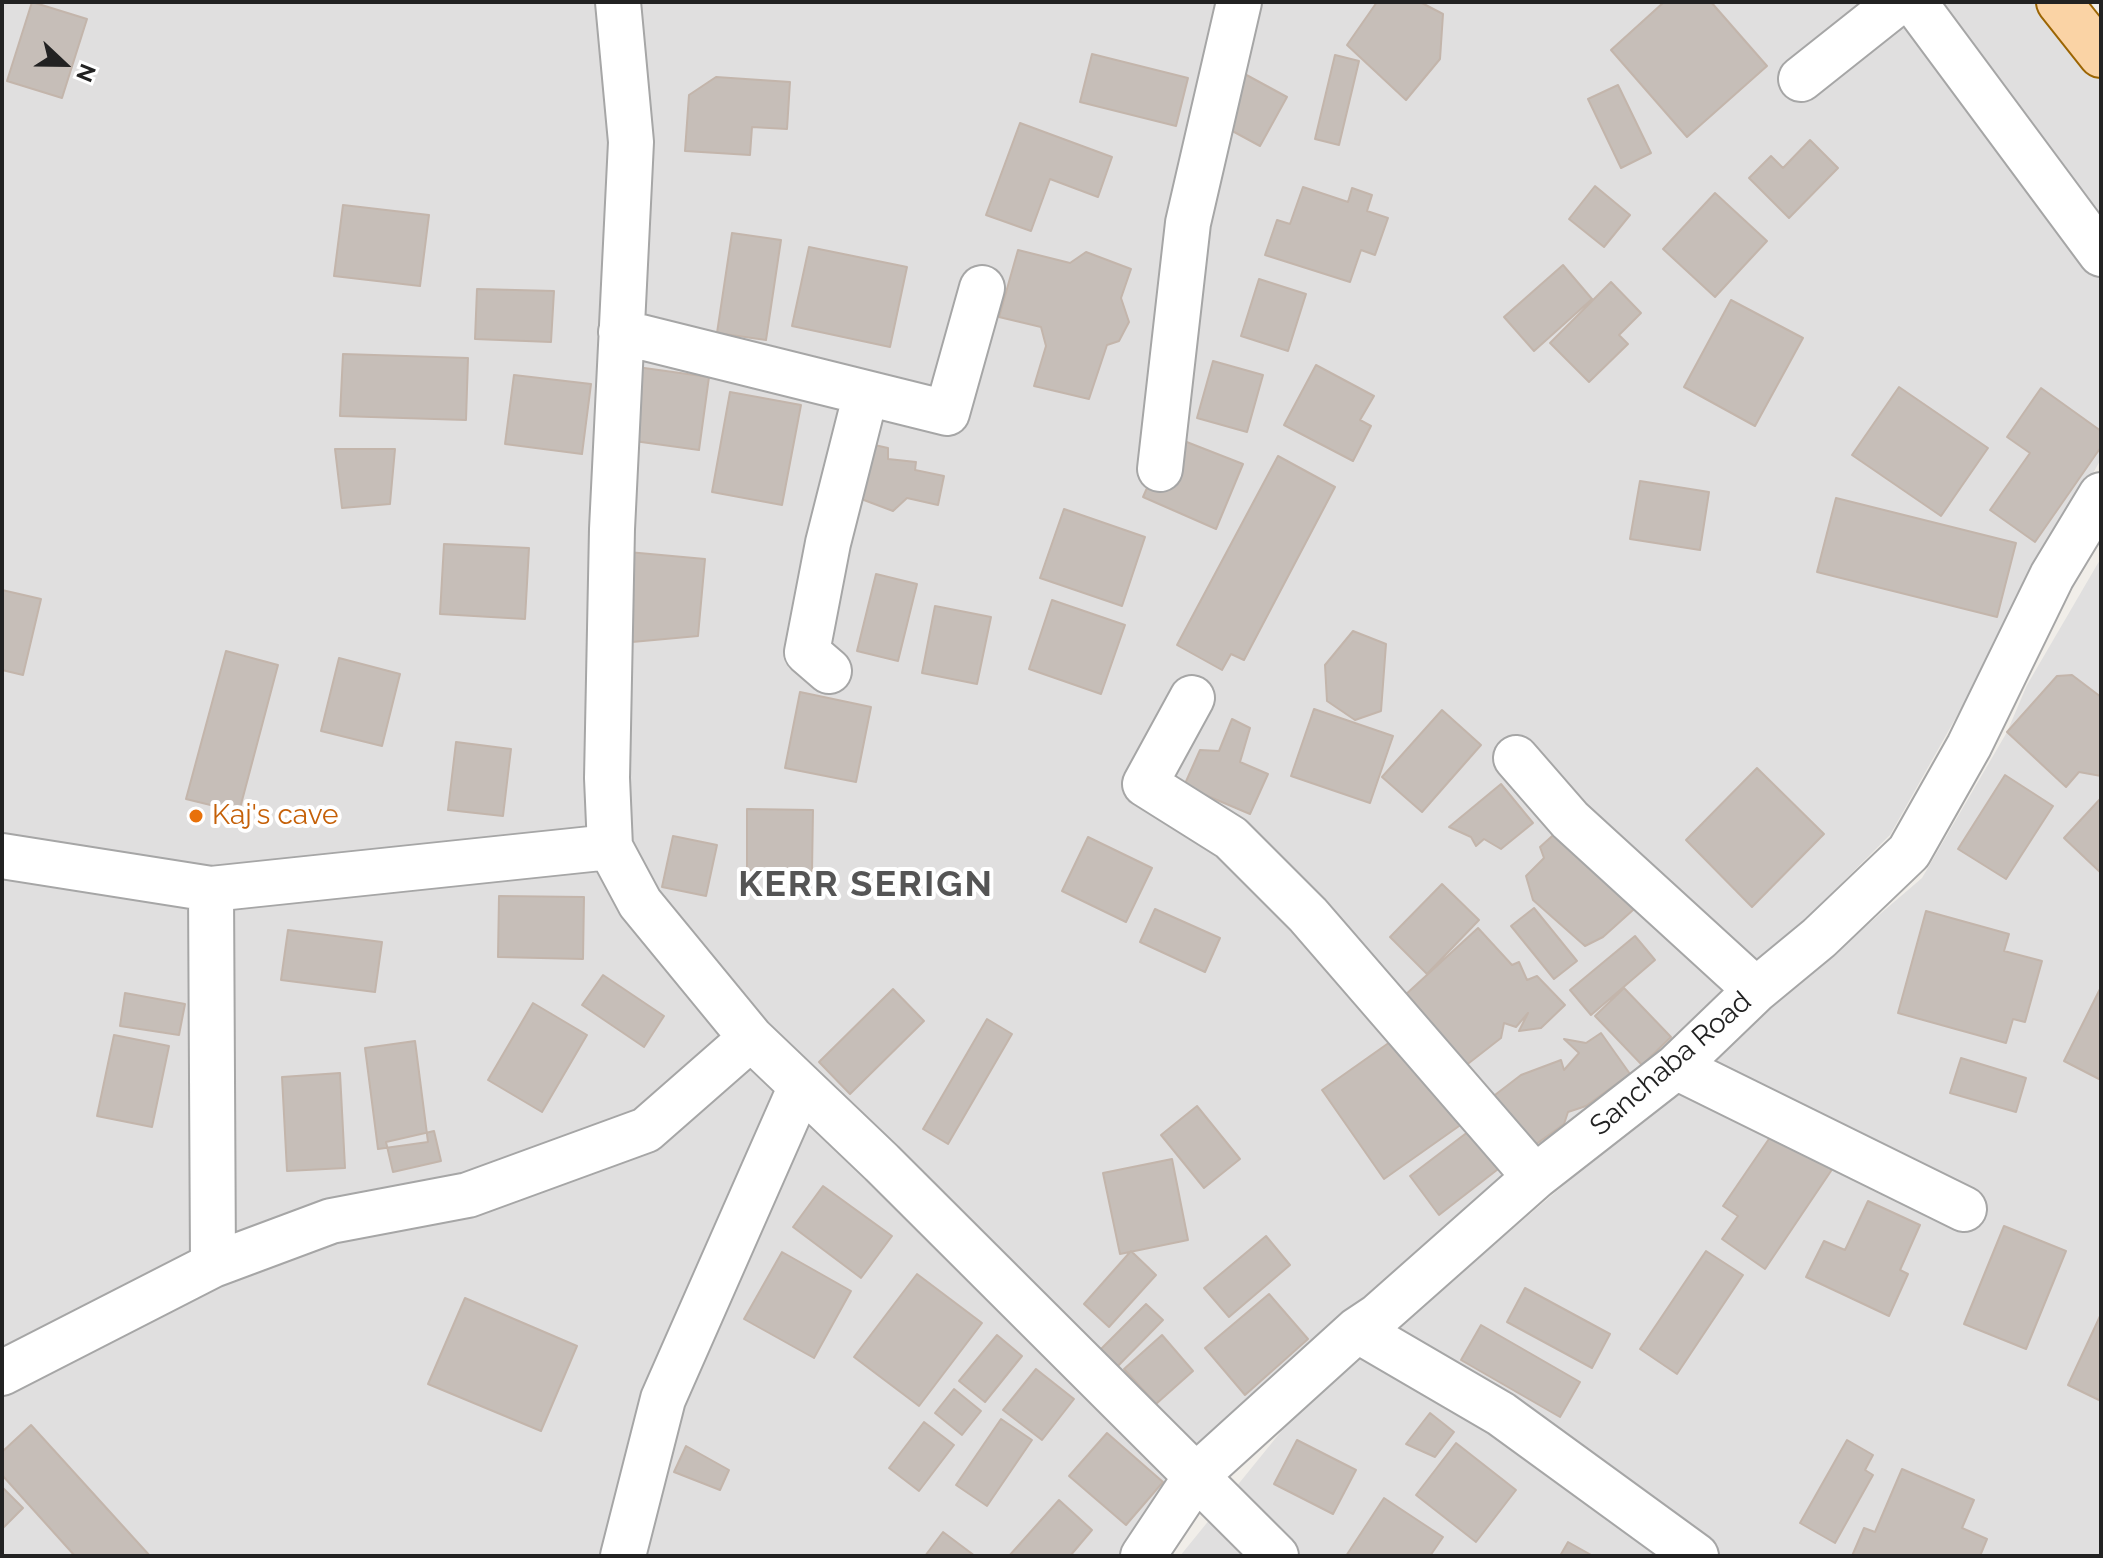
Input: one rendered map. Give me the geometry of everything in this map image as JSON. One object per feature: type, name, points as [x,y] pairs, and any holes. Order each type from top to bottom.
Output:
[{"type":"main road","points":[[2059,2],[2101,55]]},
{"type":"street","points":[[618,2],[631,142],[611,544],[607,778],[610,847],[640,903],[751,1038],[882,1163],[1276,1556]]},
{"type":"street","points":[[1160,469],[1188,223],[1239,2]]},
{"type":"street","points":[[1801,79],[1898,2]]},
{"type":"street","points":[[1914,2],[2101,254]]},
{"type":"street","points":[[621,332],[947,413],[982,288]]},
{"type":"street","points":[[829,671],[807,652],[828,543],[866,393]]},
{"type":"street","name":"Sanchaba Road","points":[[1143,1556],[1197,1475],[1357,1330],[1378,1316],[1535,1177],[1676,1067],[1909,852],[1969,746],[2052,576],[2101,495]]},
{"type":"street","points":[[1192,698],[1145,784],[1231,838],[1308,915],[1535,1177]]},
{"type":"street","points":[[1516,758],[1570,820],[1756,990]]},
{"type":"street","points":[[2,856],[211,889],[610,847]]},
{"type":"street","points":[[211,889],[213,1265]]},
{"type":"street","points":[[2,1373],[213,1265],[331,1221],[468,1195],[646,1130],[751,1038]]},
{"type":"street","points":[[1676,1067],[1964,1209]]},
{"type":"street","points":[[623,1556],[663,1399],[801,1086]]},
{"type":"street","points":[[1357,1330],[1501,1414],[1696,1556]]},
{"type":"shaded area","points":[[2,2],[2051,2],[2101,72],[2101,459],[1890,835],[1665,1059],[1128,1556],[2,1556]]},
{"type":"shaded area","points":[[2101,558],[2101,1556],[1180,1556],[1292,1418],[1922,878],[2007,732],[2027,685]]},
{"type":"building","points":[[32,2],[87,19],[62,98],[7,81]]},
{"type":"building","points":[[1377,2],[1420,2],[1443,14],[1440,59],[1406,100],[1347,45]]},
{"type":"building","points":[[1664,2],[1711,2],[1767,66],[1687,137],[1611,50]]},
{"type":"building","points":[[1092,54],[1188,78],[1176,126],[1080,102]]},
{"type":"building","points":[[1335,55],[1359,61],[1339,145],[1315,139]]},
{"type":"building","points":[[1241,72],[1287,97],[1260,146],[1214,121]]},
{"type":"building","points":[[716,77],[790,82],[787,129],[752,127],[750,155],[685,151],[689,95]]},
{"type":"building","points":[[1618,85],[1651,153],[1621,168],[1588,99]]},
{"type":"building","points":[[1020,123],[1112,157],[1098,197],[1050,179],[1031,231],[986,215]]},
{"type":"building","points":[[1810,140],[1838,168],[1789,218],[1749,178],[1771,156],[1783,168]]},
{"type":"building","points":[[1595,186],[1630,215],[1604,247],[1569,219]]},
{"type":"building","points":[[1303,187],[1348,202],[1352,188],[1372,195],[1367,211],[1388,218],[1375,255],[1361,250],[1350,282],[1265,255],[1277,220],[1290,224]]},
{"type":"building","points":[[1715,193],[1767,241],[1715,297],[1663,249]]},
{"type":"building","points":[[343,205],[429,215],[420,286],[334,276]]},
{"type":"building","points":[[732,233],[781,240],[766,340],[717,333]]},
{"type":"building","points":[[809,247],[907,267],[890,347],[792,326]]},
{"type":"building","points":[[1018,250],[1070,263],[1086,252],[1131,269],[1121,298],[1129,322],[1119,341],[1107,345],[1089,399],[1034,386],[1046,346],[1041,327],[999,317]]},
{"type":"building","points":[[1563,265],[1592,299],[1534,351],[1504,317]]},
{"type":"building","points":[[1259,279],[1306,294],[1288,351],[1241,336]]},
{"type":"building","points":[[1611,282],[1641,313],[1619,335],[1628,344],[1589,382],[1550,343]]},
{"type":"building","points":[[477,289],[554,291],[551,342],[475,339]]},
{"type":"building","points":[[1731,300],[1803,338],[1755,426],[1684,387]]},
{"type":"building","points":[[343,354],[468,358],[466,420],[340,416]]},
{"type":"building","points":[[1213,361],[1263,375],[1247,432],[1197,418]]},
{"type":"building","points":[[1316,365],[1374,396],[1360,420],[1371,426],[1353,461],[1284,425]]},
{"type":"building","points":[[637,367],[709,377],[699,450],[627,440]]},
{"type":"building","points":[[514,375],[591,384],[582,454],[505,444]]},
{"type":"building","points":[[1899,387],[1988,448],[1941,516],[1852,455]]},
{"type":"building","points":[[2041,388],[2101,431],[2101,447],[2035,542],[1990,510],[2030,453],[2007,437]]},
{"type":"building","points":[[730,392],[801,405],[782,505],[712,492]]},
{"type":"building","points":[[1179,439],[1243,464],[1216,529],[1143,497],[1151,479]]},
{"type":"building","points":[[861,442],[888,448],[888,459],[916,462],[915,470],[944,476],[938,505],[907,498],[893,511],[848,494]]},
{"type":"building","points":[[335,449],[395,449],[390,504],[342,508]]},
{"type":"building","points":[[1278,456],[1335,487],[1244,660],[1231,654],[1222,670],[1177,645]]},
{"type":"building","points":[[1640,481],[1709,492],[1700,550],[1630,539]]},
{"type":"building","points":[[1836,498],[2016,543],[1997,617],[1817,572]]},
{"type":"building","points":[[1064,509],[1145,537],[1122,606],[1040,578]]},
{"type":"building","points":[[444,544],[529,548],[525,619],[440,614]]},
{"type":"building","points":[[617,551],[705,559],[698,636],[621,643]]},
{"type":"building","points":[[876,574],[917,584],[898,661],[857,651]]},
{"type":"building","points":[[2,590],[41,599],[23,675],[2,670]]},
{"type":"building","points":[[1052,600],[1125,625],[1101,694],[1029,669]]},
{"type":"building","points":[[935,606],[991,617],[977,684],[922,673]]},
{"type":"building","points":[[1353,631],[1386,644],[1381,711],[1355,720],[1327,701],[1325,665]]},
{"type":"building","points":[[226,651],[278,665],[239,812],[186,799]]},
{"type":"building","points":[[339,658],[400,674],[382,746],[321,731]]},
{"type":"building","points":[[2072,675],[2101,697],[2101,776],[2079,772],[2066,787],[2007,732],[2057,676]]},
{"type":"building","points":[[800,692],[871,707],[856,782],[785,768]]},
{"type":"building","points":[[1314,709],[1393,736],[1370,803],[1291,776]]},
{"type":"building","points":[[1442,710],[1481,745],[1422,812],[1382,777]]},
{"type":"building","points":[[1232,719],[1250,728],[1240,762],[1268,774],[1250,814],[1184,786],[1200,750],[1219,751]]},
{"type":"building","points":[[456,742],[511,749],[503,816],[448,810]]},
{"type":"building","points":[[1757,768],[1824,834],[1752,907],[1686,840]]},
{"type":"building","points":[[2005,775],[2053,806],[2006,879],[1958,849]]},
{"type":"building","points":[[1501,784],[1533,823],[1501,849],[1484,839],[1476,846],[1471,837],[1449,827]]},
{"type":"building","points":[[2101,798],[2101,873],[2064,838]]},
{"type":"building","points":[[747,809],[813,810],[812,871],[747,870]]},
{"type":"building","points":[[1570,820],[1643,901],[1603,937],[1585,946],[1533,900],[1526,876],[1544,858],[1540,847]]},
{"type":"building","points":[[673,836],[717,845],[706,896],[662,887]]},
{"type":"building","points":[[1088,837],[1152,868],[1126,922],[1062,891]]},
{"type":"building","points":[[1442,884],[1479,920],[1427,974],[1390,937]]},
{"type":"building","points":[[499,896],[584,897],[583,959],[498,957]]},
{"type":"building","points":[[1534,908],[1577,961],[1554,979],[1511,926]]},
{"type":"building","points":[[1155,909],[1220,938],[1205,972],[1140,942]]},
{"type":"building","points":[[1926,911],[2009,934],[2004,951],[2042,961],[2025,1022],[2013,1019],[2006,1043],[1898,1013]]},
{"type":"building","points":[[1478,928],[1512,965],[1519,962],[1527,980],[1537,976],[1565,1005],[1541,1028],[1519,1031],[1528,1013],[1516,1027],[1504,1023],[1501,1038],[1460,1070],[1403,997]]},
{"type":"building","points":[[288,930],[382,942],[375,992],[281,980]]},
{"type":"building","points":[[1635,936],[1655,960],[1591,1015],[1570,990]]},
{"type":"building","points":[[603,975],[664,1016],[644,1047],[582,1005]]},
{"type":"building","points":[[1624,988],[1671,1037],[1642,1065],[1595,1016]]},
{"type":"building","points":[[893,989],[924,1021],[850,1094],[819,1062]]},
{"type":"building","points":[[2101,990],[2101,1080],[2064,1061]]},
{"type":"building","points":[[125,993],[185,1004],[179,1035],[120,1026]]},
{"type":"building","points":[[533,1003],[587,1035],[542,1112],[488,1080]]},
{"type":"building","points":[[987,1019],[1012,1034],[948,1144],[923,1129]]},
{"type":"building","points":[[1407,1030],[1469,1119],[1384,1179],[1322,1090]]},
{"type":"building","points":[[1601,1033],[1630,1074],[1586,1106],[1568,1112],[1564,1124],[1528,1150],[1478,1108],[1521,1075],[1561,1060],[1564,1070],[1579,1053],[1564,1039],[1586,1043]]},
{"type":"building","points":[[114,1035],[169,1046],[152,1127],[97,1116]]},
{"type":"building","points":[[415,1041],[428,1142],[378,1149],[365,1048]]},
{"type":"building","points":[[1961,1058],[2026,1078],[2016,1112],[1950,1093]]},
{"type":"building","points":[[340,1073],[345,1168],[287,1171],[282,1077]]},
{"type":"building","points":[[1197,1106],[1240,1159],[1204,1188],[1161,1135]]},
{"type":"building","points":[[1473,1128],[1502,1166],[1439,1215],[1410,1176]]},
{"type":"building","points":[[434,1131],[441,1161],[393,1172],[386,1142]]},
{"type":"building","points":[[1773,1133],[1835,1165],[1765,1269],[1722,1239],[1738,1216],[1723,1206]]},
{"type":"building","points":[[1172,1159],[1188,1240],[1120,1254],[1103,1173]]},
{"type":"building","points":[[823,1186],[892,1236],[861,1278],[793,1227]]},
{"type":"building","points":[[1868,1201],[1920,1225],[1900,1270],[1908,1274],[1889,1316],[1806,1277],[1824,1241],[1845,1250]]},
{"type":"building","points":[[2004,1226],[2066,1251],[2026,1349],[1964,1324]]},
{"type":"building","points":[[1266,1236],[1290,1265],[1229,1317],[1204,1288]]},
{"type":"building","points":[[1131,1251],[1156,1275],[1109,1327],[1084,1304]]},
{"type":"building","points":[[1706,1251],[1743,1275],[1677,1374],[1640,1349]]},
{"type":"building","points":[[782,1252],[851,1291],[814,1358],[744,1319]]},
{"type":"building","points":[[917,1274],[982,1323],[919,1406],[854,1357]]},
{"type":"building","points":[[1525,1288],[1610,1334],[1592,1368],[1507,1322]]},
{"type":"building","points":[[1269,1294],[1308,1339],[1245,1395],[1205,1348]]},
{"type":"building","points":[[465,1298],[577,1346],[541,1431],[428,1384]]},
{"type":"building","points":[[1146,1304],[1163,1320],[1114,1370],[1097,1353]]},
{"type":"building","points":[[2101,1314],[2101,1401],[2068,1385]]},
{"type":"building","points":[[1481,1325],[1580,1382],[1560,1417],[1461,1360]]},
{"type":"building","points":[[997,1335],[1022,1356],[985,1402],[959,1381]]},
{"type":"building","points":[[1162,1335],[1193,1371],[1156,1404],[1124,1369]]},
{"type":"building","points":[[1036,1369],[1074,1399],[1042,1440],[1003,1410]]},
{"type":"building","points":[[954,1389],[981,1411],[962,1435],[935,1413]]},
{"type":"building","points":[[1430,1413],[1454,1432],[1435,1457],[1406,1444]]},
{"type":"building","points":[[1001,1419],[1032,1440],[987,1506],[956,1485]]},
{"type":"building","points":[[924,1422],[954,1445],[919,1491],[889,1468]]},
{"type":"building","points":[[31,1425],[150,1556],[75,1556],[2,1475],[2,1452]]},
{"type":"building","points":[[1107,1433],[1163,1482],[1126,1525],[1069,1476]]},
{"type":"building","points":[[1297,1440],[1356,1470],[1333,1514],[1274,1484]]},
{"type":"building","points":[[1847,1440],[1873,1455],[1865,1470],[1873,1475],[1835,1543],[1800,1523]]},
{"type":"building","points":[[1456,1443],[1516,1490],[1476,1542],[1416,1495]]},
{"type":"building","points":[[686,1446],[729,1470],[720,1490],[674,1472]]},
{"type":"building","points":[[1902,1469],[1974,1500],[1962,1528],[1987,1539],[1980,1556],[1852,1556],[1864,1528],[1875,1532]]},
{"type":"building","points":[[2,1487],[23,1508],[2,1529]]},
{"type":"building","points":[[1384,1498],[1443,1537],[1430,1556],[1346,1556]]},
{"type":"building","points":[[1059,1500],[1092,1530],[1070,1556],[1009,1556]]},
{"type":"building","points":[[943,1532],[975,1556],[925,1556]]},
{"type":"building","points":[[1568,1542],[1593,1556],[1560,1556]]},
{"type":"place","name":"Kaj's cave","points":[[196,816]]},
{"type":"district","name":"KERR SERIGN","points":[[866,885]]}]
